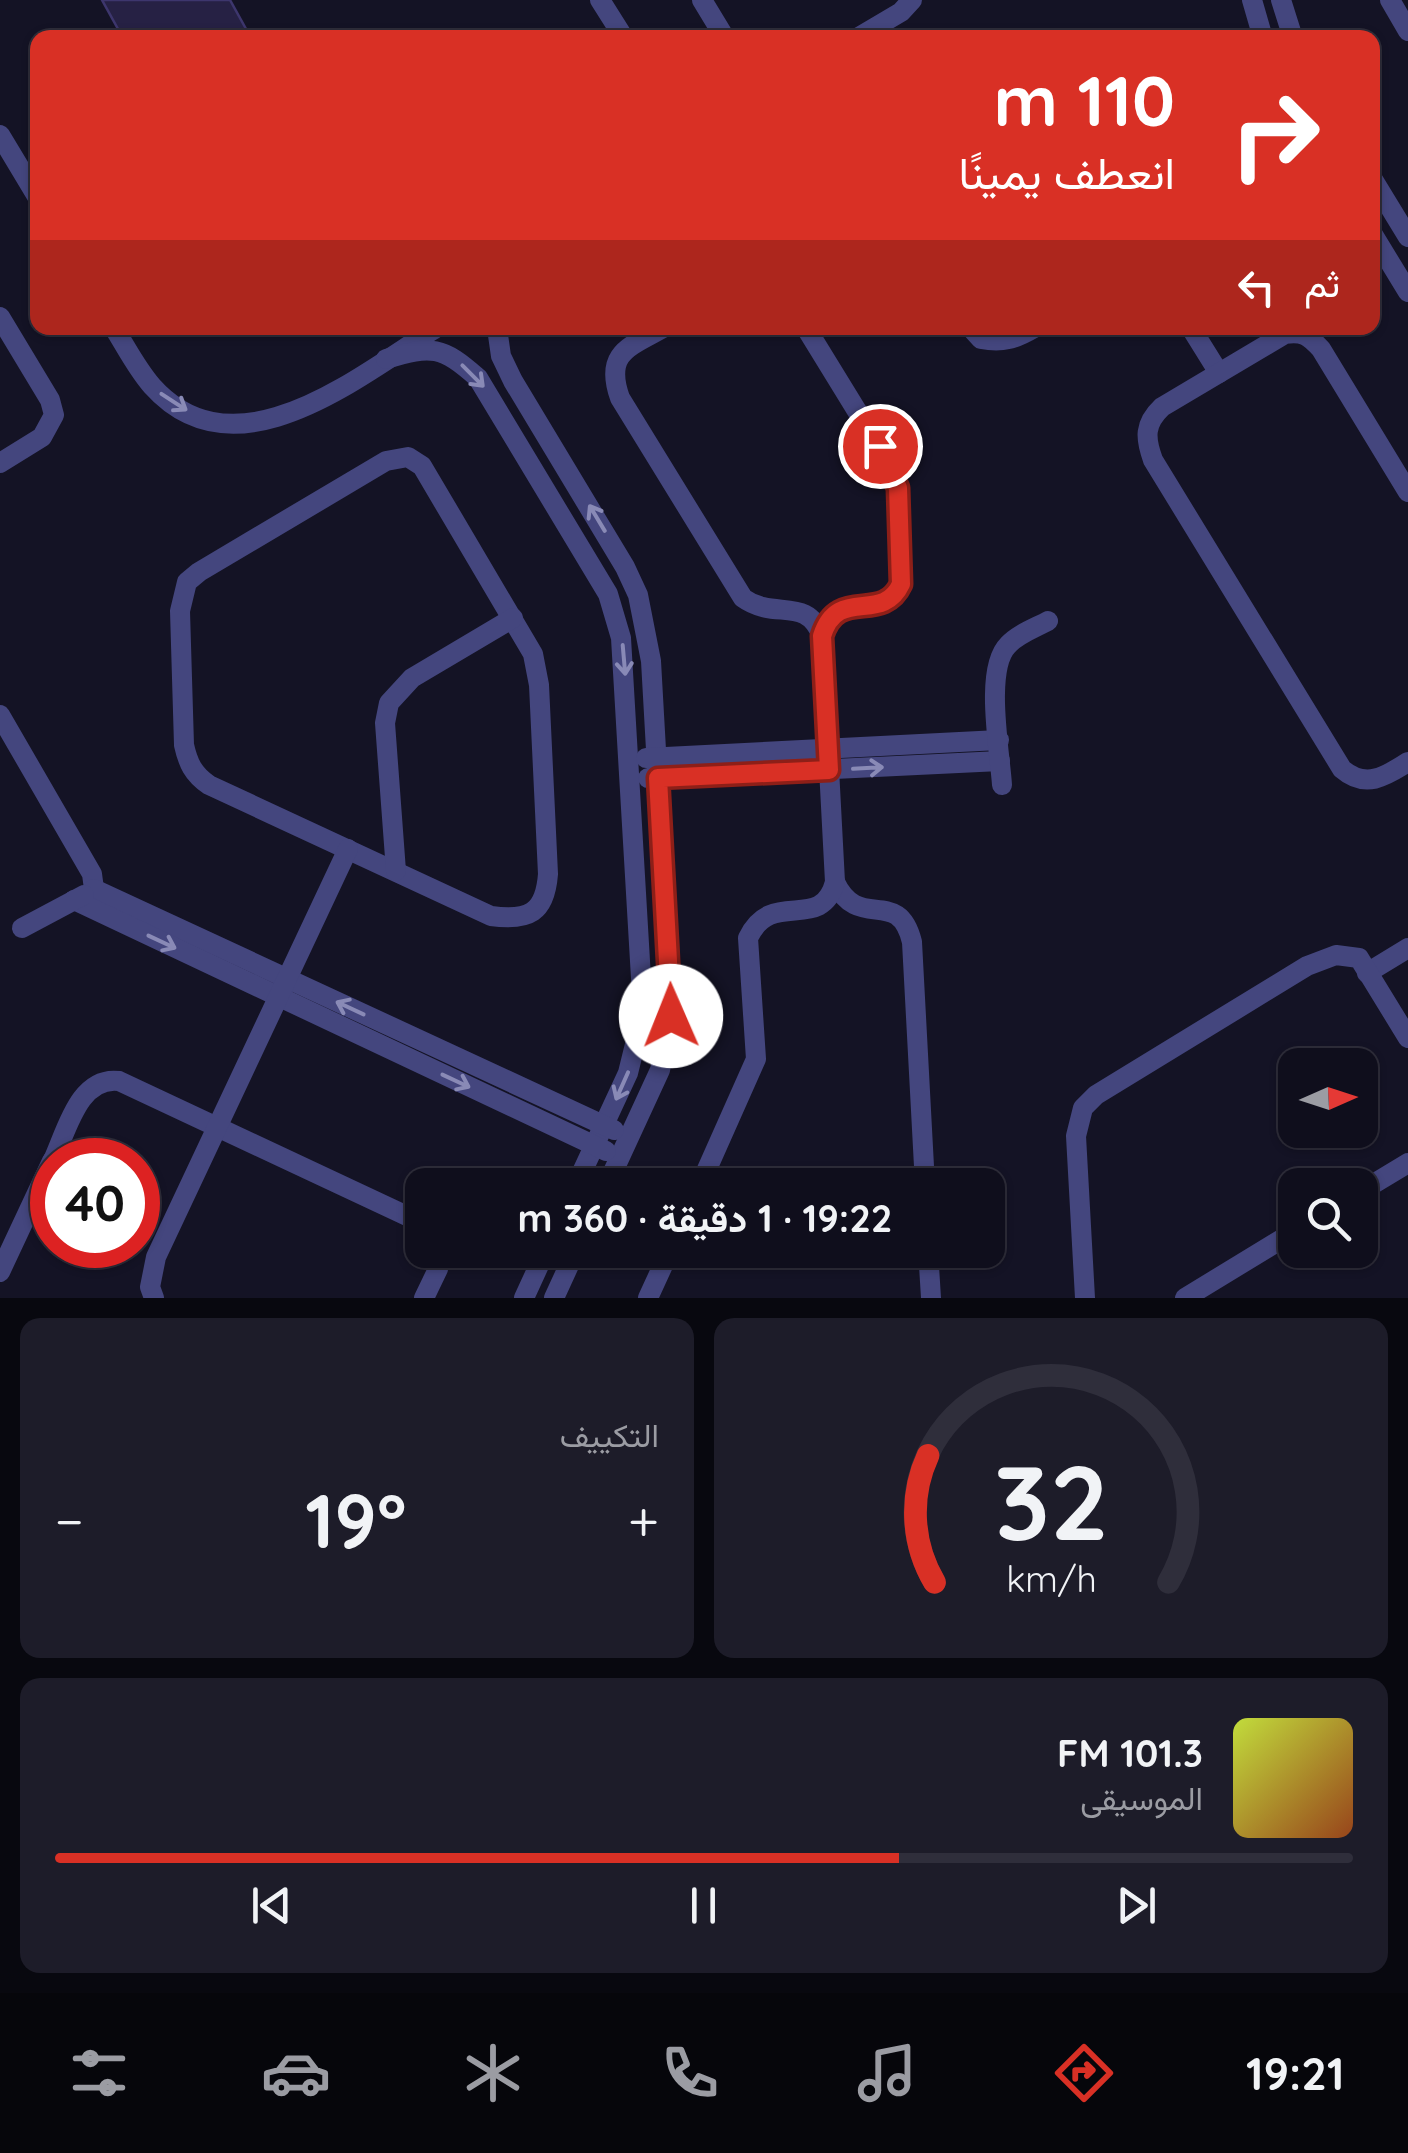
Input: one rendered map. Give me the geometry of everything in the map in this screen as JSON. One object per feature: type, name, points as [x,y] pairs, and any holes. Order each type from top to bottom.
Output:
[{"type":"street","points":[[600,0],[619,30]]},
{"type":"street","points":[[702,0],[719,30]]},
{"type":"street","points":[[871,30],[901,12],[912,0]]},
{"type":"street","points":[[1252,0],[1261,30]]},
{"type":"street","points":[[1281,0],[1290,30]]},
{"type":"street","points":[[1390,0],[1408,31]]},
{"type":"street","points":[[0,135],[30,185]]},
{"type":"street","points":[[1380,191],[1408,237]]},
{"type":"street","points":[[1380,246],[1408,292]]},
{"type":"street","points":[[0,317],[50,400],[54,415],[42,437],[0,463]]},
{"type":"street","points":[[119,335],[153,388],[174,405],[228,424],[257,424],[294,414],[424,335]]},
{"type":"street","points":[[498,335],[501,356],[513,381],[601,524],[638,596],[651,661],[671,1016],[660,1070],[615,1168]]},
{"type":"street","points":[[651,335],[617,358],[613,371],[620,398],[743,598],[766,610],[801,611],[818,624],[822,636],[835,882],[826,903],[816,908],[770,913],[753,926],[748,938],[756,1059],[708,1168]]},
{"type":"street","points":[[810,335],[892,468],[898,488],[902,566],[896,594],[876,605],[844,607],[827,621],[822,636]]},
{"type":"street","points":[[977,335],[1003,342],[1018,335]]},
{"type":"street","points":[[1196,335],[1219,374]]},
{"type":"street","points":[[1283,335],[1162,407],[1151,417],[1146,438],[1153,460],[1342,769],[1360,780],[1372,781],[1408,762]]},
{"type":"street","points":[[1306,335],[1322,348],[1408,492]]},
{"type":"street","points":[[386,358],[419,349],[438,351],[465,366],[488,393],[608,594],[622,638],[643,1012],[628,1074],[584,1168]]},
{"type":"street","points":[[408,456],[422,466],[513,618],[534,654],[539,685],[546,894],[530,914],[491,916],[208,785],[193,770],[184,745],[182,688],[180,611],[187,582],[386,461],[408,456]]},
{"type":"street","points":[[396,871],[386,723],[389,703],[412,678],[513,618]]},
{"type":"street","points":[[1002,785],[998,660],[1017,638],[1048,621]]},
{"type":"street","points":[[0,715],[92,874],[94,890]]},
{"type":"street","points":[[829,759],[999,740]]},
{"type":"street","points":[[630,769],[829,759],[1000,761]]},
{"type":"street","points":[[154,1298],[150,1286],[156,1257],[348,848]]},
{"type":"street","points":[[835,882],[847,902],[860,909],[883,909],[898,914],[908,923],[924,1168]]},
{"type":"street","points":[[22,928],[94,890]]},
{"type":"street","points":[[94,890],[620,1158]]},
{"type":"street","points":[[74,900],[630,1137]]},
{"type":"street","points":[[1368,973],[1408,948]]},
{"type":"street","points":[[1086,1298],[1076,1136],[1083,1108],[1114,1083],[1324,958],[1350,954],[1359,958],[1408,1038]]},
{"type":"street","points":[[63,1138],[91,1086],[106,1080],[119,1081],[405,1215]]},
{"type":"street","points":[[1378,1181],[1408,1163]]},
{"type":"street","points":[[0,1272],[30,1209]]},
{"type":"street","points":[[1185,1298],[1278,1242]]},
{"type":"street","points":[[424,1298],[438,1268]]},
{"type":"street","points":[[524,1298],[538,1268]]},
{"type":"street","points":[[554,1298],[568,1268]]},
{"type":"street","points":[[648,1298],[662,1268]]},
{"type":"street","points":[[929,1268],[930,1298]]},
{"type":"building","points":[[102,0],[230,0],[247,30],[119,30]]},
{"type":"route","points":[[671,1016],[658,778],[829,770],[822,636],[827,621],[844,607],[887,601],[901,584],[898,488],[880,446]]}]
